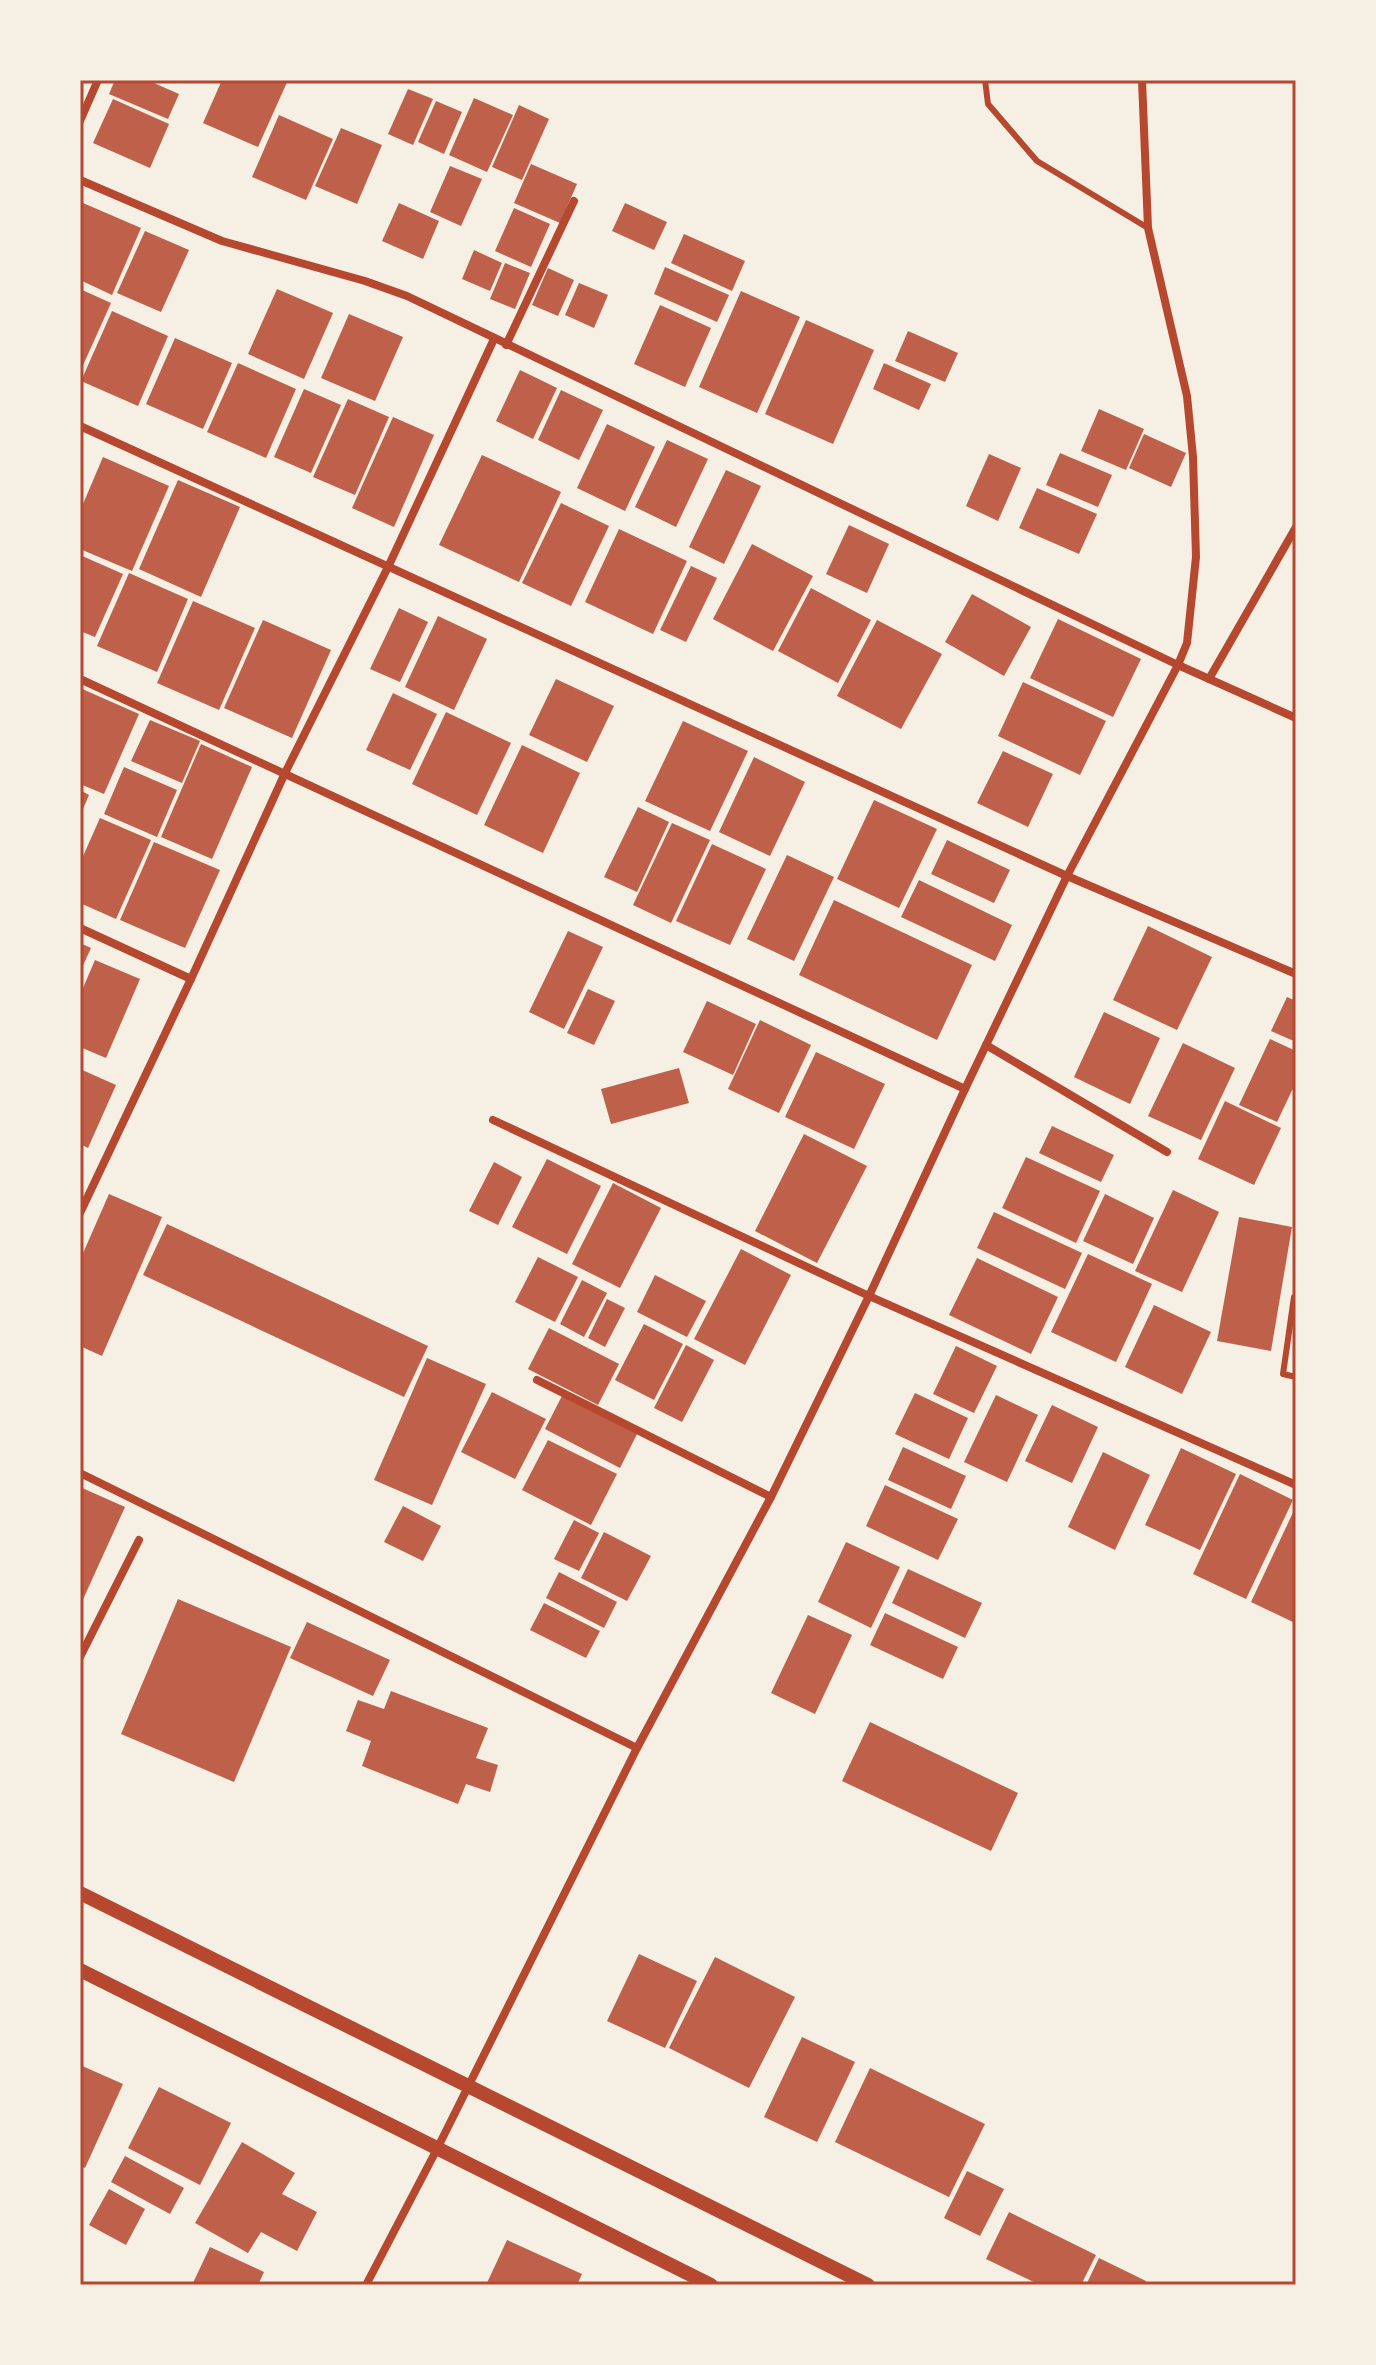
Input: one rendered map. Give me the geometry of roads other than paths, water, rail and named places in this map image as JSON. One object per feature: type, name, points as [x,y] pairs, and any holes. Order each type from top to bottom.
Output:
[{"type":"street","points":[[80,121],[98,80]]},
{"type":"street","points":[[366,2285],[637,1748],[771,1497],[1067,876],[1187,643],[1196,557],[1193,457],[1187,396],[1148,228],[1142,80]]},
{"type":"street","points":[[80,180],[222,241],[365,281],[407,296],[1178,665],[1296,718]]},
{"type":"street","points":[[506,345],[574,201]]},
{"type":"street","points":[[80,1213],[82,1201],[191,979],[285,773],[389,565],[494,339]]},
{"type":"street","points":[[80,426],[1067,876],[1296,974]]},
{"type":"street","points":[[1209,679],[1296,527]]},
{"type":"street","points":[[80,679],[965,1089]]},
{"type":"street","points":[[80,928],[191,979]]},
{"type":"street","points":[[986,1045],[1167,1152]]},
{"type":"street","points":[[493,1120],[869,1296],[1296,1485]]},
{"type":"street","points":[[537,1380],[771,1497]]},
{"type":"street","points":[[80,1473],[637,1748]]},
{"type":"street","points":[[80,1657],[139,1540]]},
{"type":"street","points":[[80,1893],[868,2285]]},
{"type":"street","points":[[80,1970],[711,2285]]},
{"type":"lane","points":[[985,80],[988,104],[1037,161],[1148,228]]},
{"type":"lane","points":[[1294,1297],[1283,1374],[1296,1377]]}]
